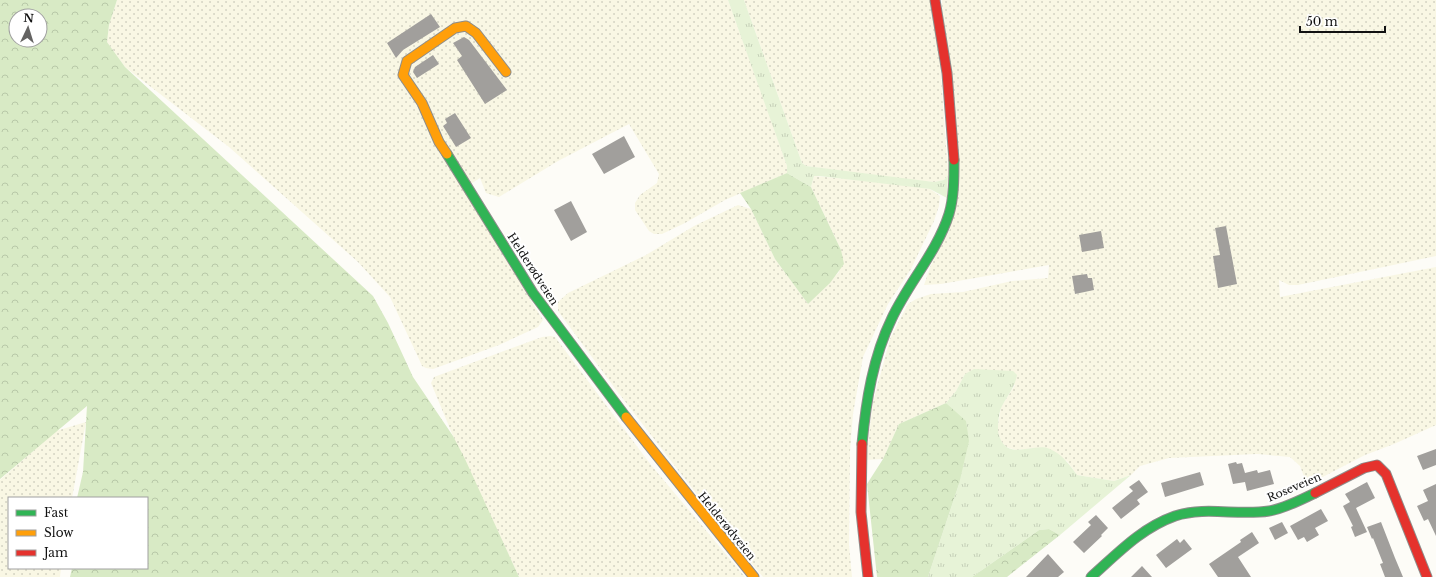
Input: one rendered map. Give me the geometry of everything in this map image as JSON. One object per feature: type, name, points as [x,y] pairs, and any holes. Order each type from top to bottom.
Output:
[{"type":"street","points":[[868,577],[860,506],[860,463],[870,387],[877,359],[892,318],[934,247],[948,213],[953,191],[952,113],[935,0]]},
{"type":"street","name":"Helderødveien","points":[[506,72],[476,33],[466,26],[455,28],[439,40],[408,59],[405,62],[403,75],[422,103],[439,142],[533,293],[601,386],[754,577]]},
{"type":"street","name":"Roseveien","points":[[1091,577],[1134,538],[1155,525],[1175,516],[1198,511],[1270,511],[1306,497],[1351,474],[1374,465],[1379,466],[1386,474],[1427,577]]},
{"type":"shaded area","points":[[117,0],[728,0],[787,166],[787,173],[725,200],[685,223],[662,234],[654,234],[649,231],[635,210],[635,203],[640,195],[657,183],[659,174],[629,124],[558,161],[499,197],[486,193],[480,178],[463,189],[543,320],[538,327],[499,345],[433,369],[426,368],[422,366],[390,297],[358,262],[229,147],[125,67],[107,42],[109,25]]},
{"type":"shaded area","points":[[744,0],[930,0],[940,62],[948,175],[944,180],[934,182],[898,179],[806,166],[802,163]]},
{"type":"shaded area","points":[[942,0],[1436,0],[1436,256],[1298,285],[1289,285],[1279,280],[1280,297],[1436,267],[1436,425],[1365,455],[1315,481],[1305,479],[1300,466],[1290,457],[1257,454],[1169,458],[1140,466],[1131,475],[1114,481],[1077,475],[1067,461],[1036,448],[1016,450],[1006,447],[1001,441],[997,431],[1001,407],[1015,385],[965,374],[956,391],[946,403],[899,424],[883,459],[866,460],[873,402],[890,339],[908,304],[916,299],[931,294],[963,292],[1012,281],[1048,278],[1049,265],[941,284],[924,285],[931,265],[950,229]]},
{"type":"shaded area","points":[[814,176],[890,183],[930,189],[940,196],[939,206],[934,221],[911,269],[888,304],[863,357],[853,414],[850,451],[849,545],[852,577],[763,577],[733,541],[617,391],[558,311],[558,302],[568,293],[646,255],[694,226],[738,205],[751,209],[775,259],[808,304],[839,272],[841,250],[811,187]]},
{"type":"shaded area","points":[[542,337],[555,337],[651,465],[745,577],[519,577],[453,436],[431,383],[434,377]]},
{"type":"shaded area","points":[[86,422],[72,497],[8,497],[8,569],[61,569],[60,577],[0,577],[0,480],[56,431]]},
{"type":"green space","points":[[0,0],[117,0],[109,25],[107,42],[125,67],[373,296],[388,323],[413,377],[453,436],[465,459],[519,577],[70,577],[72,569],[148,569],[148,497],[77,497],[83,472],[87,406],[0,479]]},
{"type":"green space","points":[[728,0],[744,0],[802,163],[806,166],[934,182],[944,180],[948,175],[947,198],[930,189],[819,176],[814,176],[811,187],[787,173],[787,166]]},
{"type":"green space","points":[[787,173],[811,187],[841,250],[844,264],[830,283],[808,304],[775,259],[751,209],[740,193]]},
{"type":"green space","points":[[974,369],[1013,371],[1017,375],[1013,387],[999,414],[998,431],[1004,445],[1016,450],[1044,447],[1050,449],[1062,457],[1077,475],[1114,481],[1131,475],[1060,535],[1049,529],[1039,530],[972,577],[928,577],[959,484],[952,410],[946,403],[956,391],[965,374]]},
{"type":"green space","points":[[946,403],[966,421],[969,441],[959,484],[928,577],[877,577],[867,484],[883,459],[899,424]]},
{"type":"green space","points":[[1049,529],[1060,535],[1007,577],[972,577],[1039,530]]},
{"type":"building","points":[[431,14],[440,27],[403,50],[396,58],[387,43]]},
{"type":"building","points":[[464,37],[469,40],[507,90],[485,104],[457,60],[462,56],[453,43]]},
{"type":"building","points":[[433,55],[439,64],[417,78],[413,72],[415,67]]},
{"type":"building","points":[[455,113],[471,138],[456,147],[443,126],[447,123],[445,119]]},
{"type":"building","points":[[624,136],[635,157],[604,174],[592,154]]},
{"type":"building","points":[[571,201],[587,232],[571,241],[554,210]]},
{"type":"building","points":[[1226,226],[1237,284],[1218,288],[1213,256],[1220,255],[1215,228]]},
{"type":"building","points":[[1101,231],[1104,248],[1082,252],[1079,235]]},
{"type":"building","points":[[1087,274],[1088,278],[1092,278],[1094,290],[1075,294],[1072,276]]},
{"type":"building","points":[[1436,449],[1436,465],[1423,470],[1417,456]]},
{"type":"building","points":[[1236,462],[1237,464],[1242,463],[1245,473],[1257,470],[1258,473],[1270,470],[1274,484],[1247,491],[1245,482],[1233,484],[1228,464]]},
{"type":"building","points":[[1200,472],[1204,485],[1165,497],[1161,483]]},
{"type":"building","points":[[1139,480],[1148,492],[1137,500],[1140,504],[1121,519],[1112,508],[1133,491],[1129,487]]},
{"type":"building","points":[[1367,482],[1375,498],[1356,508],[1367,532],[1355,537],[1351,527],[1353,526],[1343,506],[1350,502],[1345,494]]},
{"type":"building","points":[[1436,484],[1436,536],[1428,519],[1424,521],[1417,506],[1428,501],[1423,490]]},
{"type":"building","points":[[1321,509],[1328,521],[1315,528],[1319,535],[1307,542],[1304,537],[1298,540],[1290,526]]},
{"type":"building","points":[[1096,515],[1108,528],[1101,535],[1102,536],[1084,553],[1073,542],[1091,525],[1088,522]]},
{"type":"building","points":[[1282,522],[1288,533],[1275,540],[1269,528]]},
{"type":"building","points":[[1381,522],[1403,577],[1385,577],[1380,564],[1383,563],[1367,527]]},
{"type":"building","points":[[1252,532],[1259,543],[1238,557],[1251,577],[1218,577],[1209,564],[1241,542],[1240,540]]},
{"type":"building","points":[[1177,539],[1180,543],[1184,539],[1192,549],[1166,568],[1156,555]]},
{"type":"building","points":[[1048,554],[1064,572],[1058,577],[1026,577]]},
{"type":"building","points":[[1142,566],[1152,577],[1131,577]]},
{"type":"traffic: fast","points":[[447,154],[533,293],[626,417]]},
{"type":"traffic: fast","points":[[862,444],[868,396],[880,348],[892,318],[944,228],[952,201],[954,160]]},
{"type":"traffic: fast","points":[[1091,577],[1130,542],[1151,527],[1175,516],[1187,513],[1210,511],[1269,511],[1299,501],[1315,493]]},
{"type":"traffic: slow","points":[[447,154],[439,142],[422,103],[403,75],[407,61],[455,28],[466,26],[476,33],[506,72]]},
{"type":"traffic: slow","points":[[626,417],[754,577]]},
{"type":"traffic: jam","points":[[935,0],[947,73],[954,160]]},
{"type":"traffic: jam","points":[[862,444],[861,512],[868,577]]},
{"type":"traffic: jam","points":[[1315,493],[1364,468],[1377,465],[1386,474],[1427,577]]}]
